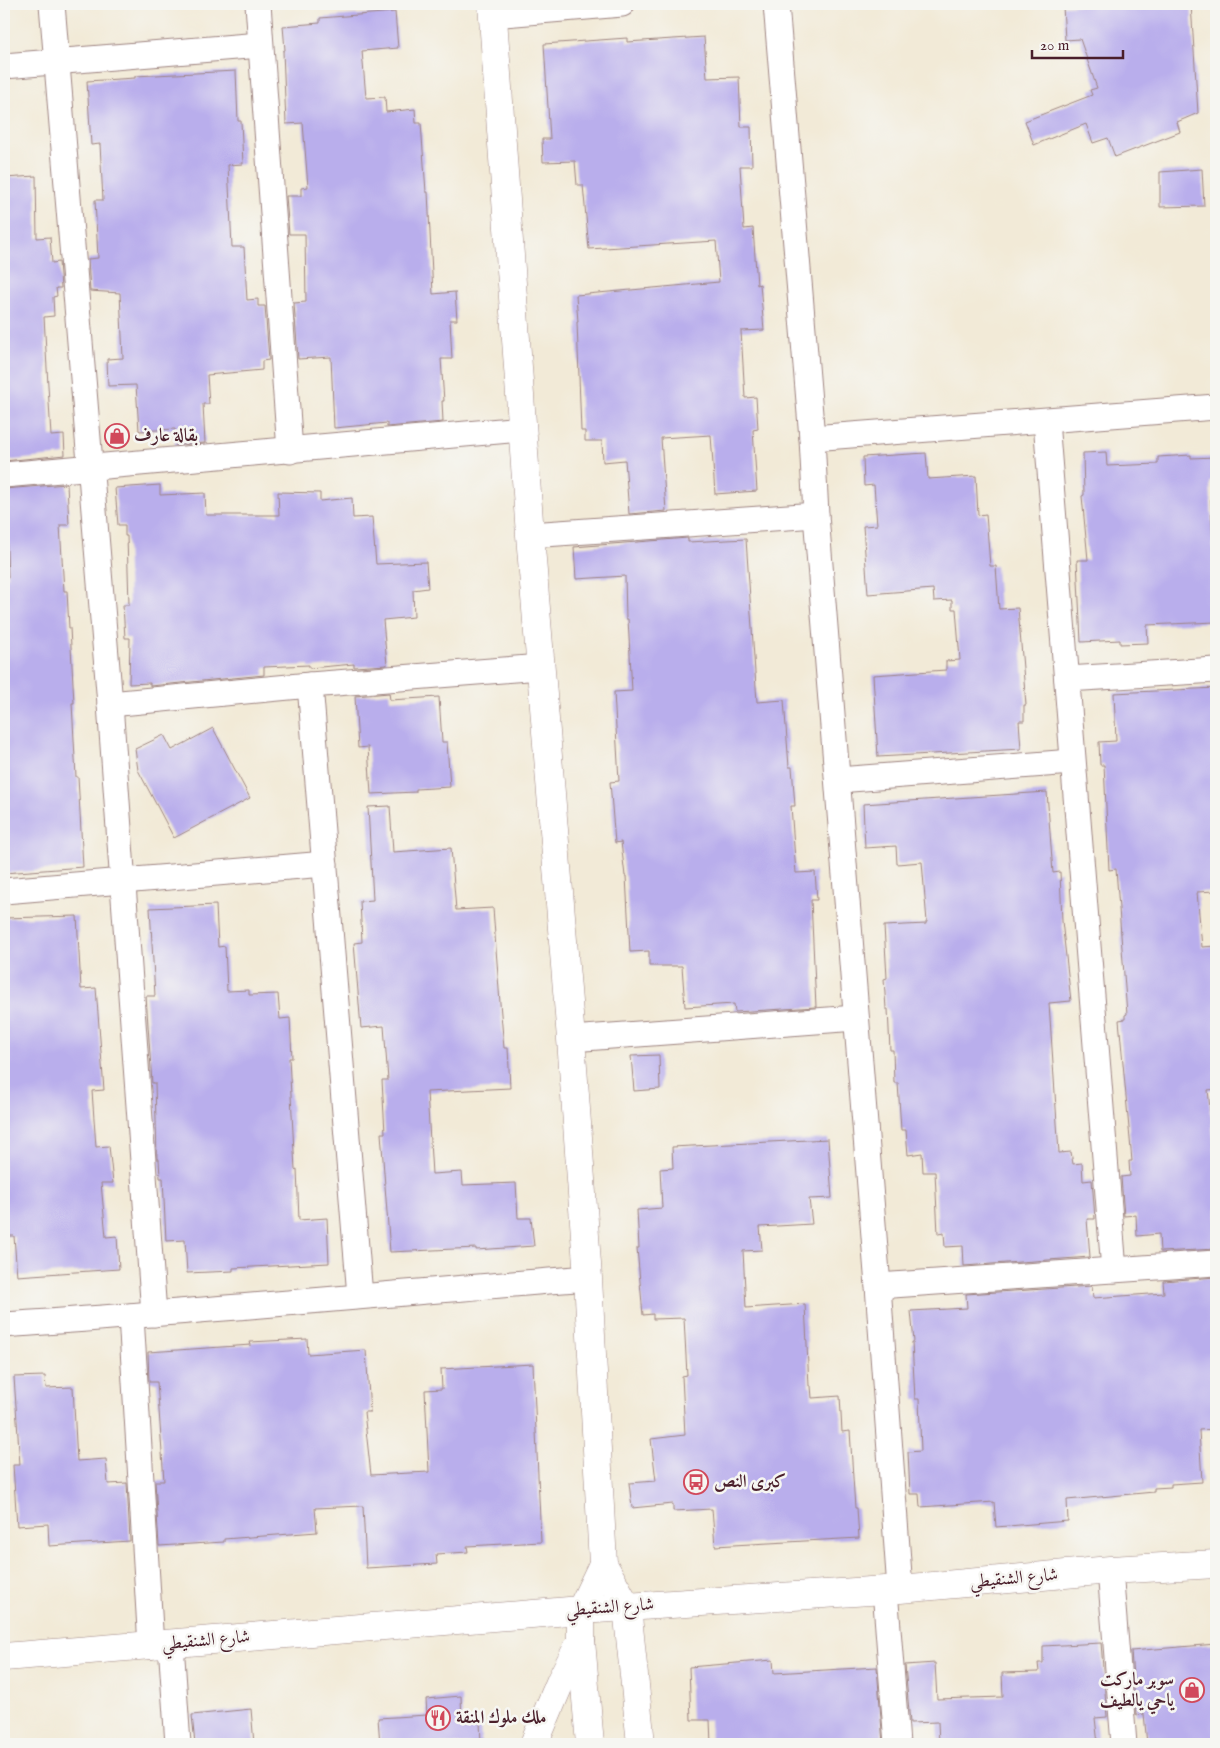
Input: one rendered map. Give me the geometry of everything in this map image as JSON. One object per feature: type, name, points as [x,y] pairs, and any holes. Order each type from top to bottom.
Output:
[{"type":"street","points":[[52,4],[92,468],[123,880],[142,1315],[161,1645],[178,1744]]},
{"type":"street","points":[[258,4],[290,451]]},
{"type":"street","points":[[622,4],[492,9],[530,535],[571,1039],[588,1278],[603,1564],[627,1607],[641,1744]]},
{"type":"street","points":[[776,4],[878,1286],[893,1589],[898,1744]]},
{"type":"street","points":[[4,66],[260,45]]},
{"type":"street","points":[[812,438],[1216,407]]},
{"type":"street","points":[[1046,421],[1114,1270]]},
{"type":"street","points":[[4,475],[522,429]]},
{"type":"street","points":[[530,535],[816,515]]},
{"type":"street","points":[[110,704],[310,685],[541,667]]},
{"type":"street","points":[[1067,679],[1216,670]]},
{"type":"street","points":[[310,685],[360,1296]]},
{"type":"street","points":[[838,780],[1072,762]]},
{"type":"street","points":[[4,891],[325,864]]},
{"type":"street","points":[[571,1039],[856,1018]]},
{"type":"street","points":[[878,1286],[1216,1263]]},
{"type":"street","points":[[4,1325],[588,1278]]},
{"type":"street","points":[[590,1744],[581,1641],[581,1610],[603,1564]]},
{"type":"street","name":"شارع الشنقيطي","points":[[4,1656],[161,1645],[581,1610],[893,1589],[1110,1570],[1216,1564]]},
{"type":"street","points":[[1110,1570],[1124,1744]]},
{"type":"street","points":[[534,1744],[561,1680],[581,1641]]},
{"type":"building","points":[[1081,4],[1191,4],[1198,113],[1177,122],[1180,132],[1115,157],[1108,138],[1093,143],[1086,124],[1034,145],[1025,121],[1092,95],[1090,90],[1097,88],[1080,39],[1065,40],[1063,6]]},
{"type":"building","points":[[395,12],[398,48],[362,51],[366,98],[385,97],[386,112],[415,109],[416,123],[421,123],[426,192],[428,192],[433,294],[455,292],[457,320],[450,320],[452,359],[441,359],[444,401],[442,401],[443,422],[387,427],[387,423],[334,428],[331,357],[298,359],[294,303],[306,302],[305,234],[289,234],[286,196],[301,196],[301,188],[308,187],[303,123],[286,124],[283,26],[320,23],[320,18]]},
{"type":"building","points":[[704,37],[707,78],[739,77],[741,127],[751,127],[752,166],[740,166],[744,229],[753,228],[757,285],[760,284],[764,330],[741,331],[745,398],[756,397],[758,429],[753,430],[757,491],[715,494],[711,435],[661,438],[666,511],[629,514],[625,460],[603,462],[602,441],[585,441],[585,431],[581,431],[576,295],[719,282],[716,241],[589,249],[583,185],[577,185],[575,161],[543,162],[542,139],[550,139],[544,44],[627,38],[627,42]]},
{"type":"building","points":[[236,71],[238,121],[241,121],[243,164],[228,165],[232,247],[244,247],[247,300],[258,299],[258,306],[265,306],[269,360],[262,361],[262,370],[207,375],[209,404],[203,404],[205,443],[175,445],[175,429],[139,431],[136,385],[108,386],[107,359],[123,358],[120,293],[90,291],[88,259],[98,258],[95,200],[103,200],[100,144],[91,145],[87,81],[135,78],[135,76]]},
{"type":"building","points":[[1202,169],[1204,206],[1160,207],[1160,172]]},
{"type":"building","points":[[36,176],[37,238],[50,237],[52,263],[59,262],[61,288],[56,288],[57,296],[53,297],[54,316],[44,317],[51,436],[64,435],[65,455],[4,461],[4,178]]},
{"type":"building","points":[[1106,452],[1107,466],[1158,464],[1158,457],[1191,455],[1191,458],[1216,457],[1216,482],[1210,482],[1213,548],[1216,547],[1216,622],[1147,625],[1148,643],[1120,644],[1120,640],[1081,642],[1077,560],[1088,560],[1082,496],[1084,495],[1083,453]]},
{"type":"building","points":[[926,453],[928,479],[976,476],[978,515],[986,514],[990,566],[996,566],[999,609],[1018,608],[1026,705],[1024,705],[1024,721],[1019,721],[1021,749],[878,757],[873,675],[946,670],[946,661],[960,660],[956,609],[952,609],[952,600],[934,601],[933,589],[868,594],[863,526],[877,525],[874,485],[864,486],[863,457]]},
{"type":"building","points":[[67,484],[69,525],[60,525],[64,591],[67,591],[70,628],[76,777],[78,777],[83,867],[4,873],[4,577],[8,577],[6,526],[4,526],[4,489]]},
{"type":"building","points":[[160,485],[160,495],[205,493],[206,515],[279,515],[278,492],[320,493],[320,501],[352,498],[353,518],[372,517],[376,564],[426,562],[428,588],[413,590],[414,617],[383,620],[387,665],[354,667],[354,664],[309,668],[309,665],[264,667],[264,675],[150,686],[150,683],[129,684],[130,638],[125,638],[123,605],[129,605],[127,536],[125,536],[125,525],[118,525],[115,488]]},
{"type":"building","points":[[688,538],[688,542],[746,539],[757,702],[784,700],[789,767],[792,767],[795,806],[791,806],[796,873],[815,872],[817,900],[811,900],[816,1007],[735,1012],[734,1004],[685,1007],[682,966],[649,966],[649,951],[630,952],[626,876],[621,842],[615,843],[610,782],[619,781],[614,692],[632,691],[628,619],[626,619],[625,576],[576,579],[574,547]]},
{"type":"building","points":[[1216,688],[1215,891],[1197,892],[1202,947],[1216,946],[1216,1089],[1208,1090],[1216,1163],[1216,1249],[1160,1252],[1159,1234],[1137,1236],[1136,1215],[1124,1216],[1121,1177],[1130,1176],[1129,1161],[1132,1161],[1119,1020],[1125,1019],[1127,1014],[1116,869],[1109,870],[1104,765],[1100,765],[1099,742],[1116,741],[1114,693]]},
{"type":"building","points":[[389,693],[390,700],[439,697],[442,742],[447,742],[450,787],[416,789],[416,792],[371,794],[368,747],[358,748],[355,696]]},
{"type":"building","points":[[213,728],[250,798],[174,838],[138,770],[135,749],[164,735],[172,750]]},
{"type":"building","points":[[1047,792],[1053,873],[1060,872],[1062,921],[1071,1001],[1049,1003],[1059,1153],[1071,1152],[1073,1164],[1082,1163],[1083,1181],[1092,1180],[1095,1219],[1087,1219],[1090,1257],[964,1266],[963,1246],[945,1247],[944,1233],[938,1234],[935,1172],[923,1172],[922,1153],[908,1155],[906,1130],[901,1130],[898,1083],[894,1083],[893,1050],[890,1050],[884,979],[887,978],[884,926],[926,924],[922,862],[897,864],[896,846],[865,848],[863,804]]},
{"type":"building","points":[[390,806],[393,852],[451,848],[456,910],[493,908],[504,1048],[508,1048],[510,1088],[427,1092],[432,1174],[462,1172],[463,1185],[516,1183],[518,1218],[531,1218],[534,1246],[476,1250],[476,1248],[390,1252],[381,1133],[385,1133],[382,1080],[388,1080],[384,1026],[361,1028],[354,943],[362,942],[360,901],[373,900],[368,807]]},
{"type":"building","points":[[216,905],[218,947],[225,946],[227,991],[249,990],[249,995],[278,994],[280,1019],[290,1018],[292,1058],[289,1058],[299,1220],[327,1218],[329,1263],[233,1268],[233,1271],[187,1273],[185,1240],[166,1241],[163,1178],[160,1178],[159,1159],[157,1159],[155,1083],[152,1083],[146,996],[155,996],[150,908]]},
{"type":"building","points":[[77,916],[81,989],[96,988],[104,1090],[92,1091],[96,1147],[109,1146],[113,1183],[101,1183],[106,1237],[117,1236],[119,1269],[17,1276],[14,1236],[5,1236],[4,918]]},
{"type":"building","points":[[659,1055],[660,1089],[634,1091],[631,1056]]},
{"type":"building","points":[[828,1139],[832,1198],[809,1199],[812,1224],[760,1227],[762,1250],[743,1251],[746,1308],[805,1304],[809,1386],[811,1386],[812,1398],[840,1396],[842,1432],[850,1431],[859,1538],[715,1546],[712,1509],[673,1511],[673,1504],[632,1508],[629,1483],[656,1481],[651,1439],[685,1435],[682,1376],[687,1375],[684,1318],[653,1319],[653,1314],[643,1315],[637,1248],[639,1248],[637,1210],[662,1208],[660,1169],[673,1168],[672,1147]]},
{"type":"building","points":[[1216,1277],[1216,1332],[1214,1333],[1216,1429],[1199,1430],[1202,1482],[1171,1484],[1171,1487],[1154,1488],[1154,1492],[1067,1500],[1068,1521],[996,1527],[994,1502],[920,1507],[919,1494],[910,1494],[908,1452],[921,1451],[919,1399],[915,1399],[912,1342],[914,1342],[911,1311],[967,1308],[966,1294],[1092,1286],[1093,1298],[1164,1293],[1163,1281]]},
{"type":"building","points":[[307,1339],[308,1354],[366,1350],[370,1412],[364,1412],[371,1475],[429,1472],[425,1390],[442,1389],[441,1369],[533,1364],[541,1542],[467,1546],[468,1552],[436,1554],[437,1564],[366,1568],[363,1506],[315,1508],[317,1532],[224,1539],[224,1542],[159,1546],[155,1481],[164,1481],[157,1382],[149,1382],[148,1352],[251,1345],[250,1342]]},
{"type":"building","points":[[45,1376],[46,1388],[73,1387],[77,1461],[106,1459],[108,1484],[127,1483],[130,1541],[49,1546],[48,1524],[17,1526],[13,1465],[20,1465],[14,1377]]},
{"type":"building","points":[[1101,1643],[1107,1717],[1095,1718],[1098,1744],[939,1744],[938,1722],[910,1723],[905,1665],[935,1663],[937,1699],[1003,1697],[1002,1673],[1039,1672],[1038,1663],[1043,1663],[1043,1646]]},
{"type":"building","points":[[1216,1644],[1216,1744],[1147,1744],[1144,1714],[1136,1715],[1131,1651]]},
{"type":"building","points":[[773,1660],[774,1673],[877,1667],[883,1744],[711,1744],[710,1720],[691,1720],[689,1667]]},
{"type":"building","points":[[461,1696],[462,1722],[480,1721],[481,1744],[380,1744],[378,1718],[427,1715],[426,1699]]},
{"type":"building","points":[[251,1709],[254,1744],[195,1744],[192,1715]]},
{"type":"place","name":"بقالة عارف","points":[[117,436]]},
{"type":"place","name":"كبرى النص","points":[[696,1482]]},
{"type":"place","name":"سوبر ماركت ياحي يالطيف","points":[[1192,1690]]},
{"type":"place","name":"ملك ملوك المنقة","points":[[438,1718]]}]
